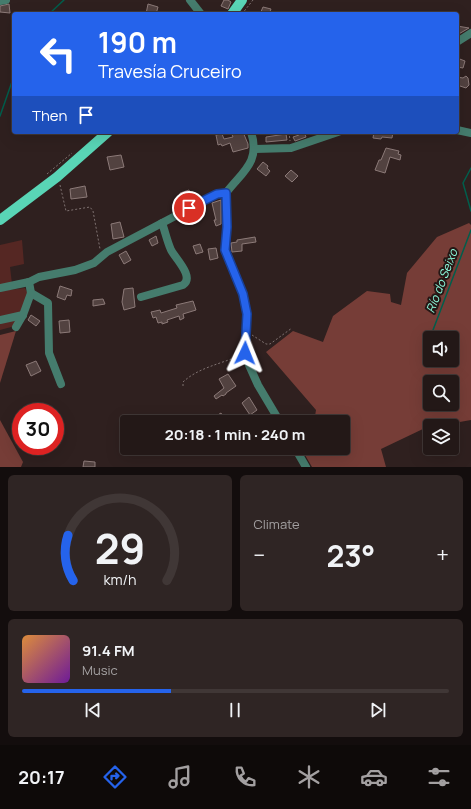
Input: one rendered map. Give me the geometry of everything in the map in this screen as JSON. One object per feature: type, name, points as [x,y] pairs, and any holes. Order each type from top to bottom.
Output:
[{"type":"main road","points":[[233,12],[242,0]]},
{"type":"main road","points":[[0,220],[57,177],[106,134]]},
{"type":"street","points":[[0,1],[6,0]]},
{"type":"street","points":[[190,0],[199,12]]},
{"type":"street","points":[[459,41],[471,32]]},
{"type":"street","points":[[459,130],[471,133]]},
{"type":"street","points":[[252,134],[254,140],[254,149],[250,165],[226,193],[227,227],[225,250],[243,294],[247,314],[245,353],[258,385],[276,415]]},
{"type":"street","points":[[254,149],[291,148],[332,134]]},
{"type":"street","points":[[0,288],[29,282],[39,277],[75,270],[94,263],[107,252],[162,222],[217,194],[226,193]]},
{"type":"street","points":[[141,297],[186,283],[187,278],[182,266],[171,250],[162,222]]},
{"type":"street","points":[[16,327],[23,315],[31,293],[29,282]]},
{"type":"street","points":[[31,293],[48,303],[50,353],[62,384]]},
{"type":"street","points":[[0,320],[23,315]]},
{"type":"street","points":[[299,455],[306,467]]},
{"type":"path","points":[[244,12],[253,0]]},
{"type":"path","points":[[289,134],[291,148]]},
{"type":"path","points":[[46,179],[47,173],[75,150]]},
{"type":"path","points":[[57,177],[66,211],[90,207],[93,211],[99,247],[103,255]]},
{"type":"path","points":[[246,332],[266,344],[270,344],[292,328]]},
{"type":"path","points":[[183,386],[183,382],[190,376],[245,353]]},
{"type":"shaded area","points":[[469,223],[471,225],[471,420],[459,422],[459,419],[423,419],[423,429],[381,449],[386,467],[312,467],[305,455],[350,455],[350,415],[315,415],[316,410],[266,352],[293,331],[323,342],[333,316],[367,291],[390,294],[391,302],[401,305],[407,273],[437,237]]},
{"type":"shaded area","points":[[22,240],[24,264],[10,267],[12,284],[0,285],[0,245]]},
{"type":"shaded area","points":[[25,288],[28,294],[15,326],[0,330],[0,291]]},
{"type":"shaded area","points":[[16,331],[0,383],[0,335]]},
{"type":"shaded area","points":[[0,420],[12,442],[12,455],[19,455],[23,462],[21,467],[0,467]]},
{"type":"building","points":[[224,0],[231,2],[228,9],[221,6]]},
{"type":"building","points":[[9,4],[10,13],[0,12],[0,6]]},
{"type":"building","points":[[148,4],[158,7],[157,12],[146,12]]},
{"type":"building","points":[[263,7],[271,9],[270,12],[261,12]]},
{"type":"building","points":[[459,26],[469,28],[459,34]]},
{"type":"building","points":[[459,59],[465,61],[463,68],[459,67]]},
{"type":"building","points":[[466,76],[468,78],[469,85],[466,88],[459,86],[459,77],[463,78]]},
{"type":"building","points":[[222,134],[224,139],[233,137],[232,134],[244,134],[248,148],[233,152],[230,143],[222,146],[221,144],[218,145],[216,135]]},
{"type":"building","points":[[286,134],[287,140],[266,142],[266,137]]},
{"type":"building","points":[[298,134],[305,134],[306,137],[295,141],[293,137],[299,135]]},
{"type":"building","points":[[374,134],[393,134],[392,138],[373,138]]},
{"type":"building","points":[[386,148],[399,151],[398,154],[401,155],[400,160],[390,157],[385,173],[375,170]]},
{"type":"building","points":[[121,155],[124,167],[110,170],[107,157]]},
{"type":"building","points":[[263,162],[268,166],[267,168],[270,171],[266,176],[257,169]]},
{"type":"building","points":[[291,170],[298,176],[292,182],[285,176]]},
{"type":"building","points":[[85,186],[87,197],[71,199],[70,189]]},
{"type":"building","points":[[189,190],[193,200],[185,205],[180,193]]},
{"type":"building","points":[[221,200],[221,224],[216,226],[212,203]]},
{"type":"building","points":[[120,222],[124,237],[113,239],[111,224]]},
{"type":"building","points":[[156,236],[158,243],[152,246],[149,240]]},
{"type":"building","points":[[255,237],[256,242],[242,244],[242,251],[232,252],[231,243],[237,242],[237,240]]},
{"type":"building","points":[[200,244],[203,252],[196,254],[193,246]]},
{"type":"building","points":[[216,248],[218,258],[210,260],[208,249]]},
{"type":"building","points":[[126,251],[131,260],[124,264],[119,255]]},
{"type":"building","points":[[60,286],[72,290],[71,296],[67,295],[65,300],[57,297]]},
{"type":"building","points":[[133,288],[135,307],[124,310],[122,302],[124,289]]},
{"type":"building","points":[[103,299],[105,304],[93,306],[93,300]]},
{"type":"building","points":[[193,301],[196,310],[183,314],[184,318],[180,320],[179,316],[167,320],[168,322],[162,324],[162,322],[158,323],[156,317],[153,318],[151,312],[160,310],[161,313],[177,308],[176,305]]},
{"type":"building","points":[[31,315],[40,321],[36,326],[28,320]]},
{"type":"building","points":[[69,320],[70,332],[60,333],[59,321]]},
{"type":"building","points":[[36,361],[41,371],[31,376],[26,365]]},
{"type":"building","points":[[228,374],[236,386],[223,396],[222,395],[216,399],[214,396],[224,388],[219,379]]},
{"type":"building","points":[[249,397],[257,410],[250,415],[242,403]]},
{"type":"building","points":[[84,461],[95,462],[95,467],[83,467]]},
{"type":"waterway","points":[[51,12],[64,0]]},
{"type":"waterway","points":[[0,116],[12,82]]},
{"type":"waterway","name":"Río do Seixo","points":[[471,168],[463,183],[471,211]]},
{"type":"waterway","name":"Río do Seixo","points":[[433,331],[471,230]]},
{"type":"route","points":[[189,208],[217,194],[226,193],[227,227],[225,250],[233,273],[243,294],[247,314],[245,353]]}]
